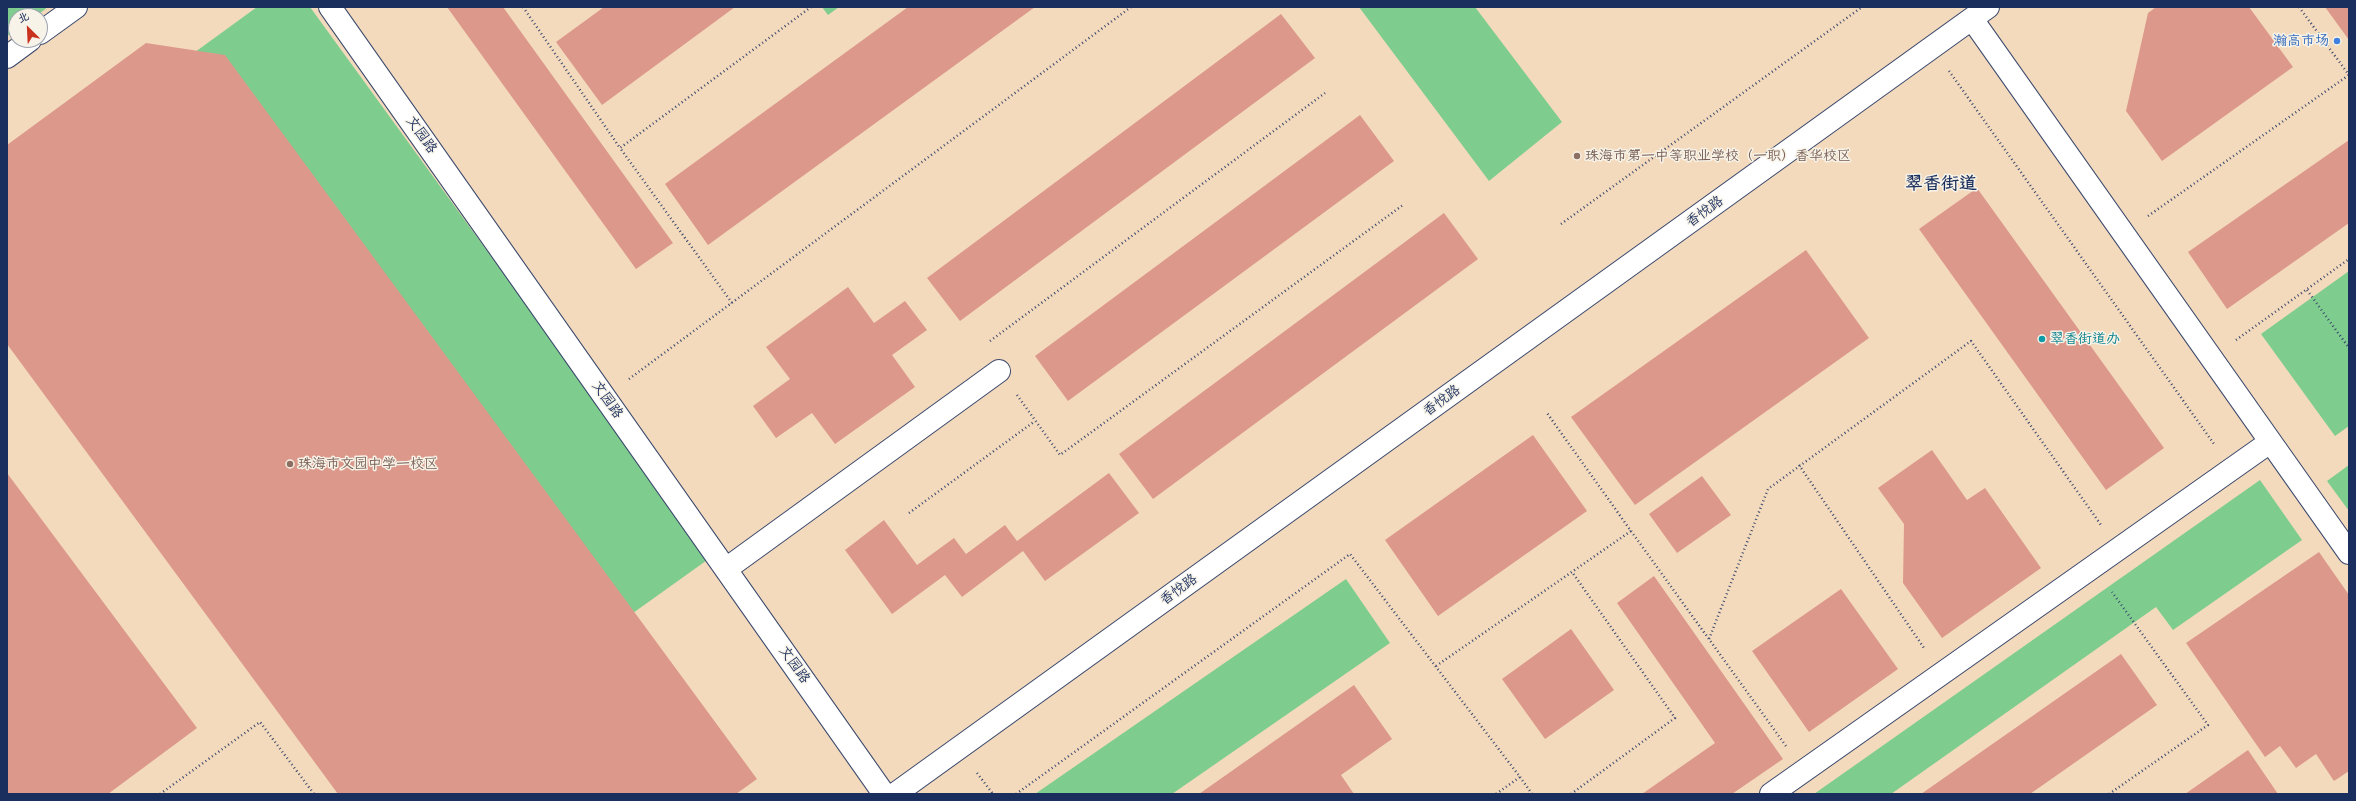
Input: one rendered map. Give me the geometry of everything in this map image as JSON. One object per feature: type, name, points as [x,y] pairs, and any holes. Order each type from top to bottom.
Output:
[{"type":"street","points":[[48,27],[76,7]]},
{"type":"street","name":"文园路","points":[[330,7],[884,794]]},
{"type":"street","points":[[1980,13],[2124,234],[2349,553]]},
{"type":"street","name":"香悅路","points":[[895,794],[1980,13]]},
{"type":"street","points":[[7,57],[19,48]]},
{"type":"street","points":[[726,569],[1000,371]]},
{"type":"street","points":[[1771,794],[2270,442]]},
{"type":"path","points":[[524,7],[620,148],[732,303]]},
{"type":"path","points":[[620,148],[812,7]]},
{"type":"path","points":[[605,397],[1131,7]]},
{"type":"path","points":[[1561,224],[1862,7]]},
{"type":"path","points":[[2124,234],[2349,75],[2299,7]]},
{"type":"path","points":[[1933,48],[2232,469]]},
{"type":"path","points":[[1325,93],[982,347],[1060,455],[1402,205]]},
{"type":"path","points":[[2211,357],[2349,259]]},
{"type":"path","points":[[2307,290],[2349,348]]},
{"type":"path","points":[[1709,639],[1768,489],[1971,341],[2118,549]]},
{"type":"path","points":[[1547,413],[1804,771]]},
{"type":"path","points":[[909,514],[1035,421]]},
{"type":"path","points":[[1799,465],[1942,674]]},
{"type":"path","points":[[1436,666],[1631,531]]},
{"type":"path","points":[[1016,794],[1350,554],[1532,794]]},
{"type":"path","points":[[2094,567],[2208,725],[2109,794]]},
{"type":"path","points":[[1571,794],[1675,718],[1572,572]]},
{"type":"path","points":[[160,794],[260,722],[314,794]]},
{"type":"path","points":[[1496,794],[1520,777]]},
{"type":"green space","points":[[7,7],[48,7],[8,8],[7,36]]},
{"type":"green space","points":[[257,7],[310,7],[710,558],[598,638],[180,63]]},
{"type":"green space","points":[[822,7],[839,7],[828,15]]},
{"type":"green space","points":[[1359,7],[1475,7],[1562,122],[1489,181]]},
{"type":"green space","points":[[2349,271],[2349,426],[2335,436],[2261,334]]},
{"type":"green space","points":[[2349,465],[2349,511],[2327,481]]},
{"type":"green space","points":[[2260,480],[2302,540],[2173,630],[2156,607],[1891,794],[1814,794]]},
{"type":"green space","points":[[1346,579],[1390,643],[1172,794],[1035,794]]},
{"type":"building","points":[[447,7],[503,7],[673,243],[636,269]]},
{"type":"building","points":[[604,7],[735,7],[602,105],[556,42]]},
{"type":"building","points":[[908,7],[1035,7],[708,245],[665,184]]},
{"type":"building","points":[[2156,7],[2249,7],[2293,67],[2162,161],[2126,111],[2148,13]]},
{"type":"building","points":[[2325,7],[2349,7],[2349,40]]},
{"type":"building","points":[[1281,14],[1315,58],[960,321],[927,278]]},
{"type":"building","name":"珠海市文园中学一校区","points":[[146,43],[225,55],[757,779],[736,794],[338,794],[7,344],[7,145]]},
{"type":"building","points":[[1360,115],[1394,161],[1068,401],[1035,356]]},
{"type":"building","points":[[2349,140],[2349,223],[2227,309],[2188,252]]},
{"type":"building","name":"翠香街道办","points":[[1977,188],[2164,448],[2106,490],[1919,229]]},
{"type":"building","points":[[1444,213],[1478,259],[1153,499],[1119,454]]},
{"type":"building","points":[[1806,250],[1869,338],[1635,505],[1571,417]]},
{"type":"building","points":[[848,287],[874,323],[905,301],[927,330],[892,355],[915,387],[835,444],[812,413],[776,438],[753,406],[790,379],[766,347]]},
{"type":"building","points":[[1533,435],[1587,511],[1438,616],[1385,540]]},
{"type":"building","points":[[1932,450],[1967,500],[1985,488],[2041,568],[1942,638],[1903,583],[1904,524],[1878,488]]},
{"type":"building","points":[[7,473],[197,728],[108,794],[7,794]]},
{"type":"building","points":[[1109,473],[1139,513],[1045,581],[1023,551],[962,597],[945,575],[892,614],[845,550],[884,520],[917,565],[954,538],[966,554],[1005,525],[1017,541]]},
{"type":"building","points":[[1702,476],[1731,515],[1677,553],[1649,514]]},
{"type":"building","points":[[2319,552],[2349,595],[2349,771],[2334,781],[2316,754],[2296,768],[2280,746],[2265,757],[2186,643]]},
{"type":"building","points":[[1654,576],[1783,759],[1732,794],[1642,794],[1715,743],[1617,603]]},
{"type":"building","points":[[1841,589],[1898,669],[1809,732],[1752,651]]},
{"type":"building","points":[[1571,629],[1614,690],[1545,739],[1502,679]]},
{"type":"building","points":[[2121,654],[2157,705],[2030,794],[1921,794]]},
{"type":"building","points":[[1354,685],[1392,739],[1341,775],[1354,794],[1199,794]]},
{"type":"building","points":[[2248,750],[2278,794],[2185,794]]},
{"type":"place","name":"瀚高市场","points":[[2337,41]]},
{"type":"place","name":"珠海市第一中等职业学校（一职）香华校区","points":[[1577,156]]},
{"type":"place","name":"翠香街道办","points":[[2042,339]]},
{"type":"place","name":"珠海市文园中学一校区","points":[[290,464]]},
{"type":"district","name":"翠香街道","points":[[1941,184]]}]
